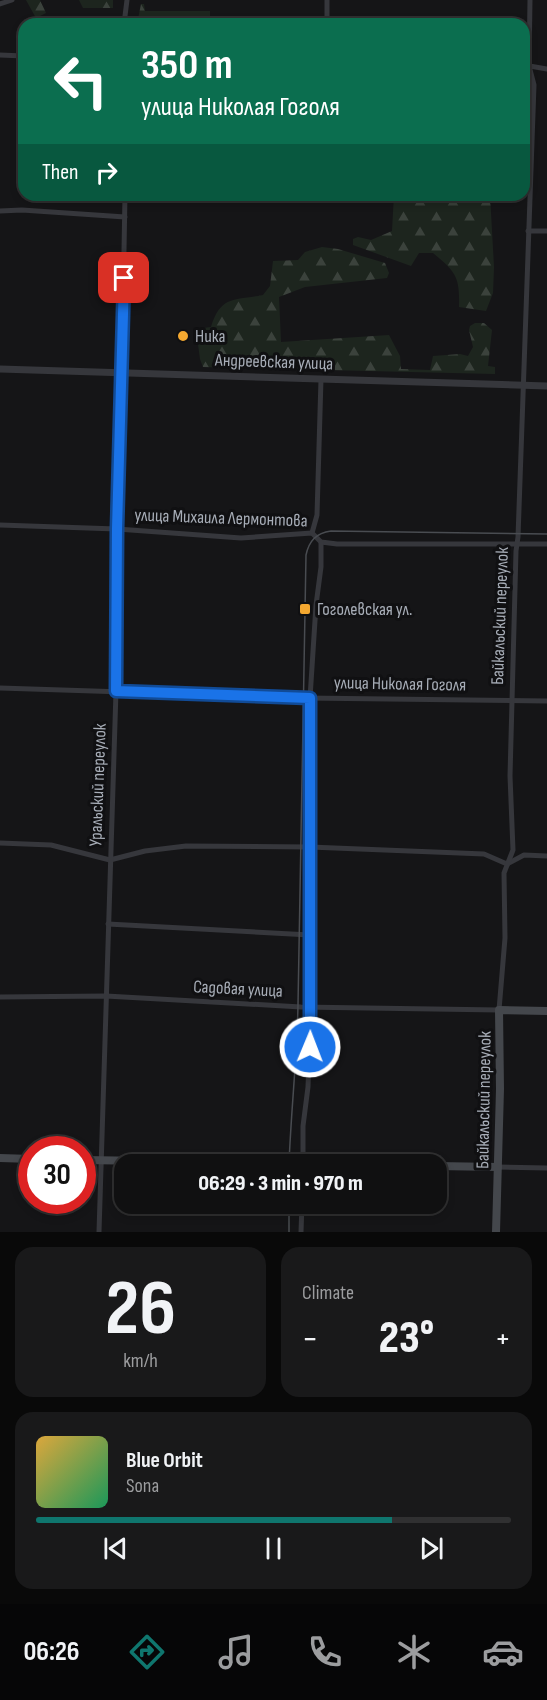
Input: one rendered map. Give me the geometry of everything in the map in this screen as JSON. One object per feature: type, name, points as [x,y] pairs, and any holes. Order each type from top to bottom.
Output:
[{"type":"main road","name":"Садовая улица","points":[[499,1010],[547,1011]]},
{"type":"main road","name":"Байкальский переулок","points":[[496,1232],[500,1089],[499,1010]]},
{"type":"main road","points":[[0,1158],[18,1159]]},
{"type":"main road","points":[[96,1160],[114,1160]]},
{"type":"main road","points":[[447,1166],[498,1167]]},
{"type":"street","points":[[0,4],[12,0]]},
{"type":"street","points":[[125,18],[127,0]]},
{"type":"street","points":[[327,0],[327,18]]},
{"type":"street","name":"Байкальский переулок","points":[[529,18],[530,0]]},
{"type":"street","points":[[0,55],[18,56]]},
{"type":"street","points":[[530,67],[547,69]]},
{"type":"street","name":"Байкальский переулок","points":[[530,76],[534,85],[530,182]]},
{"type":"street","name":"Уральский переулок","points":[[99,1232],[116,691],[117,529],[125,201]]},
{"type":"street","name":"Байкальский переулок","points":[[499,1010],[505,938],[504,873],[513,850],[510,776],[529,201]]},
{"type":"street","points":[[0,211],[22,210],[124,217]]},
{"type":"street","points":[[528,231],[547,231]]},
{"type":"street","name":"Андреевская улица","points":[[0,369],[547,386]]},
{"type":"street","points":[[312,533],[318,515],[321,379]]},
{"type":"street","name":"улица Михаила Лермонтова","points":[[0,525],[117,529],[241,537],[312,533],[321,542],[336,544],[547,544]]},
{"type":"street","points":[[303,1154],[311,1007],[310,698],[321,542]]},
{"type":"street","name":"улица Николая Гоголя","points":[[0,688],[310,698],[547,701]]},
{"type":"street","points":[[0,843],[51,845],[110,860],[145,851],[186,846],[310,847],[484,854],[507,864],[524,855],[547,856]]},
{"type":"street","points":[[108,924],[310,935]]},
{"type":"street","name":"Садовая улица","points":[[0,997],[106,996],[311,1007],[499,1010]]},
{"type":"street","points":[[498,1167],[547,1168]]},
{"type":"street","points":[[301,1232],[302,1214]]},
{"type":"green space","points":[[26,0],[40,0],[46,13],[36,18]]},
{"type":"green space","points":[[79,0],[113,0],[113,8],[83,8]]},
{"type":"green space","points":[[141,4],[144,4],[145,11],[210,11],[210,18],[138,18]]},
{"type":"green space","points":[[394,201],[490,201],[493,293],[486,311],[459,307],[459,289],[455,276],[447,265],[433,253],[419,253],[411,266],[353,245],[353,239],[358,237],[371,240],[392,231]]},
{"type":"green space","points":[[322,247],[338,249],[385,263],[389,273],[387,278],[305,287],[279,297],[281,342],[389,335],[400,356],[401,369],[430,370],[433,356],[460,354],[468,356],[473,347],[470,326],[475,323],[484,323],[492,330],[488,366],[495,367],[495,374],[203,367],[196,329],[211,327],[219,309],[224,304],[236,299],[263,295],[270,286],[273,261],[298,260],[305,252]]},
{"type":"tram line","points":[[290,1154],[297,1025],[306,555],[309,546],[314,538],[331,531],[547,534]]},
{"type":"tram line","points":[[289,1214],[289,1232]]},
{"type":"place","name":"Ника","points":[[183,336]]},
{"type":"place","name":"Гоголевская ул.","points":[[305,609]]},
{"type":"route","points":[[124,278],[117,529],[116,691],[310,698],[310,1047]]}]
